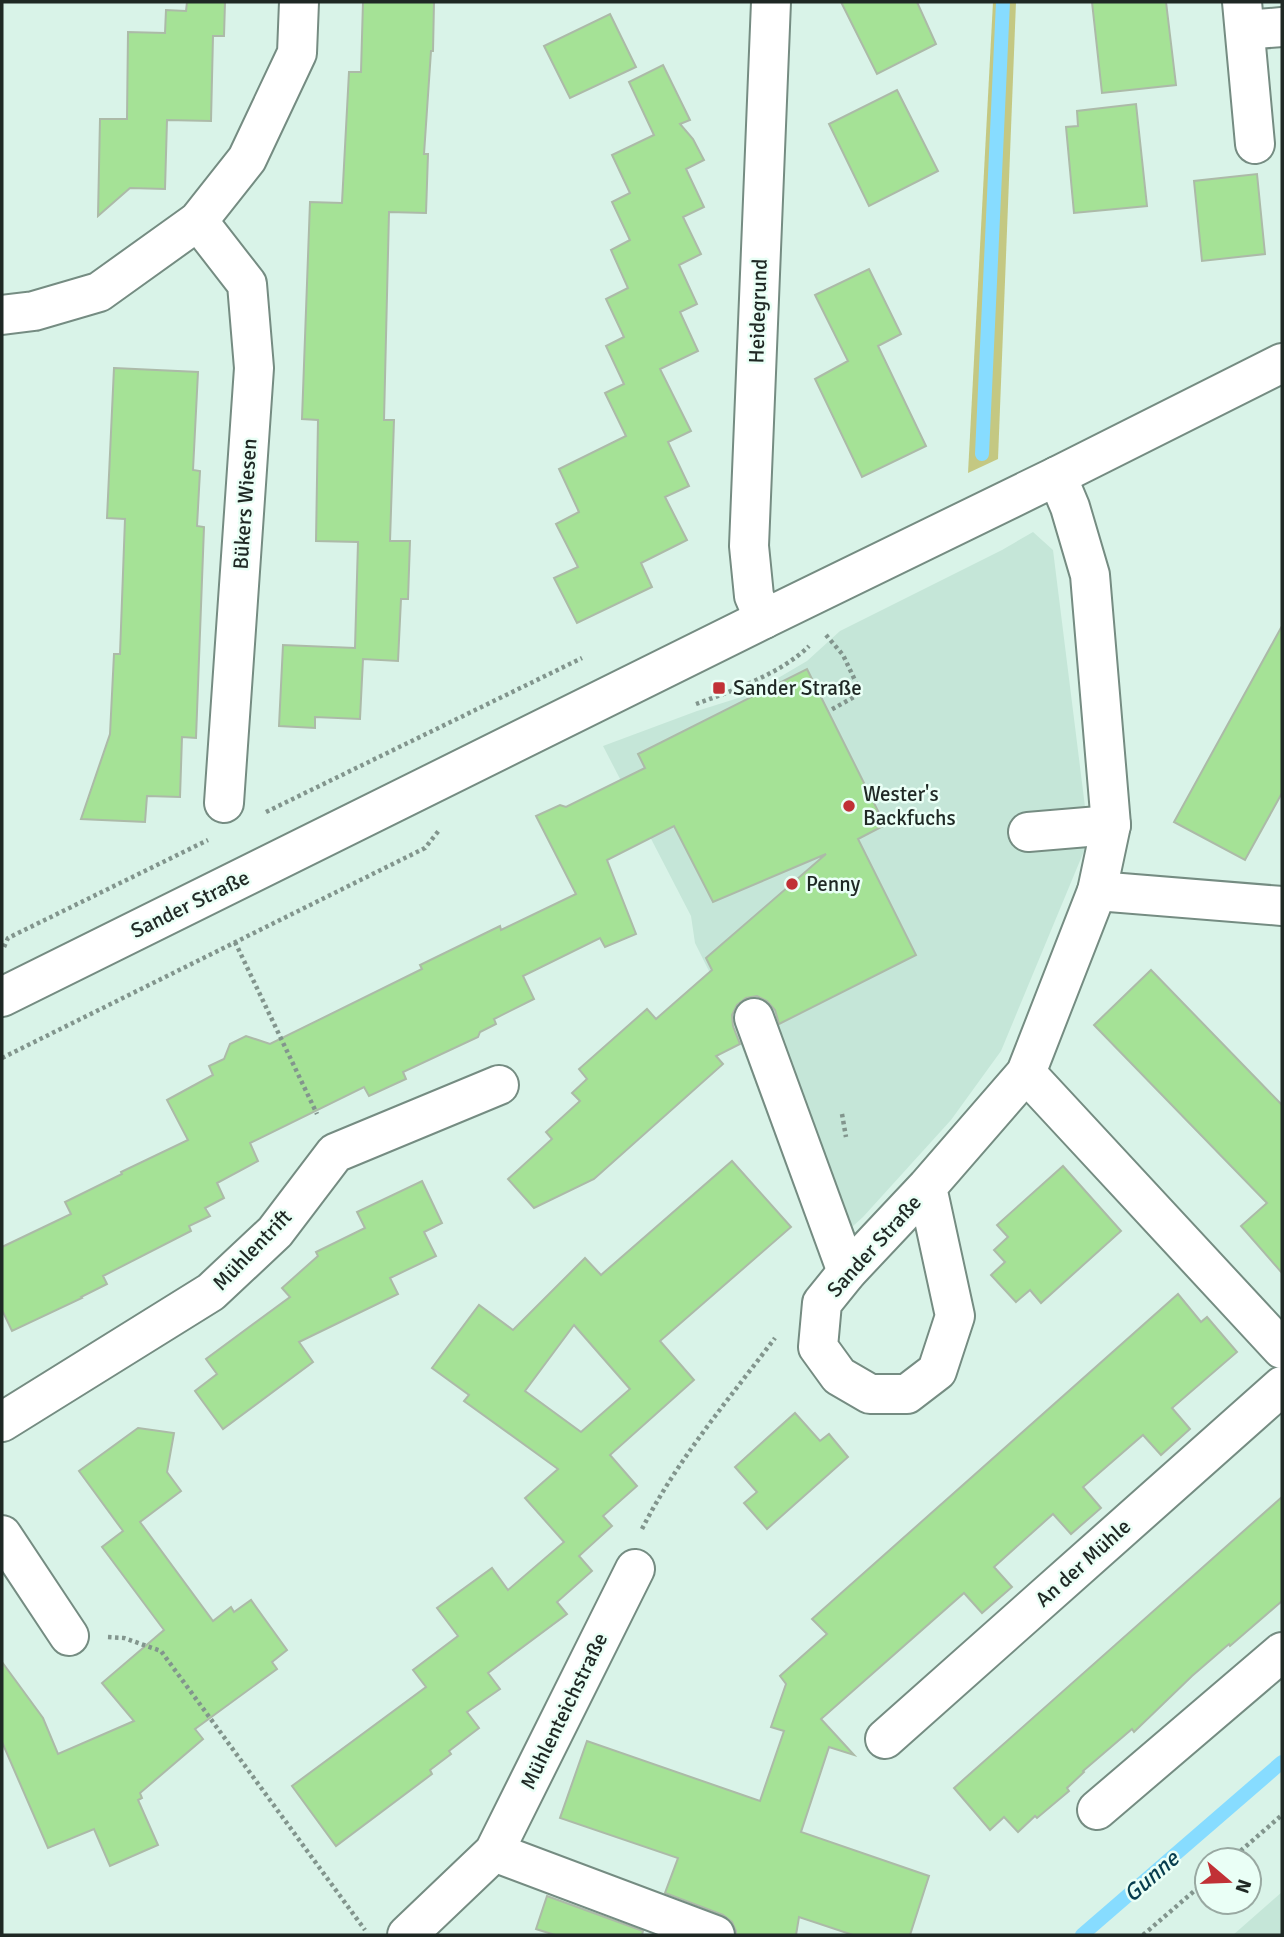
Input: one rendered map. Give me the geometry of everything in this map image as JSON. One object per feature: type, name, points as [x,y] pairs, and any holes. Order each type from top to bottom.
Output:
[{"type":"street","points":[[2,315],[34,312],[99,292],[198,221],[247,159],[297,53],[299,2]]},
{"type":"street","name":"Heidegrund","points":[[764,619],[754,596],[749,546],[771,2]]},
{"type":"street","points":[[1255,144],[1243,16],[1282,26]]},
{"type":"street","name":"Bükers Wiesen","points":[[198,221],[247,284],[254,368],[224,803]]},
{"type":"street","name":"Sander Straße","points":[[2,998],[1282,363]]},
{"type":"street","name":"Sander Straße","points":[[927,1187],[954,1316],[937,1371],[907,1394],[870,1394],[839,1376],[818,1347],[822,1303],[1026,1073],[1097,891],[1111,825],[1090,575],[1070,507],[1057,476]]},
{"type":"street","points":[[1028,832],[1111,825]]},
{"type":"street","points":[[1097,891],[1282,906]]},
{"type":"street","points":[[754,1018],[847,1272]]},
{"type":"street","points":[[1026,1073],[1282,1349]]},
{"type":"street","points":[[335,1153],[499,1085]]},
{"type":"street","name":"Mühlentrift","points":[[2,1422],[211,1292],[275,1232],[335,1153]]},
{"type":"street","name":"An der Mühle","points":[[884,1739],[1282,1386]]},
{"type":"street","points":[[2,1535],[69,1636]]},
{"type":"street","name":"Mühlenteichstraße","points":[[407,1935],[494,1852],[635,1569]]},
{"type":"street","points":[[1097,1811],[1282,1652]]},
{"type":"street","points":[[494,1852],[715,1935]]},
{"type":"path","points":[[824,632],[843,655],[862,694],[828,711]]},
{"type":"path","points":[[2,1058],[425,848],[446,822]]},
{"type":"path","points":[[235,942],[335,1153]]},
{"type":"path","points":[[635,1569],[630,1552],[650,1513],[684,1460],[787,1321],[822,1303]]},
{"type":"path","points":[[69,1636],[124,1638],[161,1651],[369,1935]]},
{"type":"path","points":[[1246,1846],[1282,1815]]},
{"type":"path","points":[[1143,1935],[1193,1892]]},
{"type":"shaded area","points":[[1033,532],[1053,550],[1089,839],[1001,1051],[951,1120],[863,1217],[820,1256],[727,1007],[695,943],[691,916],[603,746],[751,694],[807,661],[840,631]]},
{"type":"shaded area","points":[[1282,1892],[1282,1935],[1233,1935],[1255,1916],[1263,1916],[1263,1909]]},
{"type":"green space","points":[[993,2],[1016,2],[998,459],[968,473]]},
{"type":"building","points":[[187,2],[225,2],[224,36],[213,36],[211,121],[167,120],[165,189],[130,188],[98,216],[100,119],[127,119],[128,32],[165,33],[166,10],[186,11]]},
{"type":"building","points":[[363,2],[434,2],[433,51],[424,154],[428,154],[426,213],[389,212],[384,420],[394,420],[390,541],[410,541],[408,599],[401,599],[398,661],[363,659],[360,719],[315,717],[315,728],[279,726],[283,645],[355,648],[358,542],[316,541],[318,420],[302,419],[310,202],[342,203],[349,72],[361,72]]},
{"type":"building","points":[[841,2],[917,2],[936,44],[877,74]]},
{"type":"building","points":[[1092,2],[1166,2],[1176,85],[1102,93]]},
{"type":"building","points":[[610,14],[636,67],[570,98],[544,46]]},
{"type":"building","points":[[663,65],[690,120],[680,124],[693,139],[704,160],[686,169],[704,207],[683,217],[701,254],[679,265],[697,304],[680,312],[698,351],[660,369],[691,431],[668,442],[689,486],[665,497],[687,540],[641,563],[652,587],[577,623],[554,578],[578,567],[556,524],[579,512],[559,469],[626,436],[605,393],[624,384],[606,346],[624,337],[606,299],[628,288],[611,250],[630,240],[612,202],[630,193],[612,155],[654,135],[629,82]]},
{"type":"building","points":[[897,90],[938,171],[869,206],[829,124]]},
{"type":"building","points":[[1136,104],[1147,206],[1074,213],[1066,127],[1078,126],[1077,111]]},
{"type":"building","points":[[1257,174],[1265,254],[1202,261],[1194,181]]},
{"type":"building","points":[[869,269],[901,334],[878,346],[926,446],[862,477],[815,379],[848,361],[815,295]]},
{"type":"building","points":[[114,368],[198,372],[193,470],[200,471],[197,526],[204,527],[196,738],[182,737],[180,797],[147,796],[145,822],[81,819],[110,734],[114,654],[120,654],[125,519],[107,518]]},
{"type":"building","points":[[1282,626],[1282,793],[1245,860],[1174,822]]},
{"type":"building","points":[[807,669],[885,825],[858,839],[916,955],[779,1024],[775,1010],[767,1001],[757,996],[746,998],[737,1005],[732,1015],[740,1044],[716,1056],[723,1064],[594,1179],[534,1208],[508,1179],[552,1139],[546,1132],[580,1101],[572,1093],[587,1079],[579,1069],[647,1009],[656,1019],[712,970],[706,958],[826,854],[713,902],[674,826],[607,860],[636,934],[605,947],[600,938],[523,976],[534,999],[494,1019],[496,1024],[480,1032],[478,1037],[403,1072],[406,1079],[369,1096],[364,1087],[250,1143],[258,1161],[217,1183],[224,1198],[205,1208],[210,1216],[189,1226],[191,1231],[103,1276],[107,1284],[12,1331],[2,1310],[2,1247],[71,1214],[65,1202],[188,1140],[167,1100],[213,1075],[209,1066],[224,1059],[230,1044],[246,1036],[270,1044],[422,969],[420,965],[500,926],[501,930],[576,894],[536,816],[560,805],[566,807],[645,768],[638,754]]},
{"type":"building","points":[[1151,970],[1282,1105],[1282,1273],[1241,1226],[1267,1203],[1094,1025]]},
{"type":"building","points":[[732,1161],[791,1227],[660,1341],[694,1380],[610,1455],[637,1486],[603,1516],[612,1526],[579,1556],[592,1571],[557,1602],[567,1614],[488,1673],[500,1689],[467,1712],[479,1728],[449,1751],[451,1754],[430,1770],[432,1774],[336,1846],[292,1786],[426,1687],[413,1670],[458,1636],[437,1608],[492,1568],[508,1590],[564,1542],[525,1498],[558,1469],[464,1401],[469,1395],[432,1368],[479,1305],[513,1330],[585,1258],[601,1275]],"holes":[[[574,1325],[630,1389],[581,1432],[525,1391]]]},
{"type":"building","points":[[1063,1166],[1121,1231],[1041,1303],[1030,1290],[1016,1302],[991,1275],[1005,1262],[994,1250],[1008,1237],[997,1225]]},
{"type":"building","points":[[422,1181],[442,1223],[424,1232],[436,1256],[390,1278],[398,1294],[299,1342],[313,1362],[223,1429],[195,1391],[217,1374],[206,1359],[290,1297],[282,1288],[318,1256],[316,1252],[365,1228],[357,1212]]},
{"type":"building","points":[[1178,1294],[1201,1322],[1207,1317],[1237,1352],[1172,1408],[1190,1429],[1161,1455],[1143,1435],[1083,1487],[1101,1508],[1071,1534],[1053,1514],[994,1567],[1012,1587],[982,1613],[964,1593],[821,1719],[854,1755],[829,1747],[801,1832],[929,1876],[910,1935],[853,1935],[799,1917],[796,1935],[736,1935],[732,1922],[723,1915],[665,1893],[678,1858],[560,1818],[587,1741],[760,1801],[784,1731],[771,1727],[786,1684],[780,1676],[827,1634],[812,1619]]},
{"type":"building","points":[[795,1413],[820,1441],[829,1434],[848,1457],[767,1529],[744,1503],[757,1492],[735,1467]]},
{"type":"building","points":[[138,1428],[174,1433],[167,1472],[181,1491],[140,1522],[213,1621],[231,1607],[234,1612],[251,1600],[287,1650],[272,1662],[277,1669],[195,1729],[203,1739],[140,1793],[142,1798],[138,1800],[158,1845],[110,1866],[94,1829],[48,1848],[2,1742],[2,1662],[43,1718],[58,1754],[134,1721],[102,1683],[164,1630],[102,1547],[123,1531],[79,1471]]},
{"type":"building","points":[[1282,1497],[1282,1601],[1192,1676],[1134,1732],[1132,1729],[1083,1771],[1067,1788],[1069,1791],[1037,1818],[1035,1816],[1018,1832],[1004,1817],[990,1830],[954,1788]]},
{"type":"building","points":[[547,1896],[643,1931],[642,1935],[555,1935],[536,1929]]},
{"type":"waterway","points":[[982,454],[1003,2]]},
{"type":"waterway","name":"Gunne","points":[[1082,1935],[1282,1762]]},
{"type":"place","name":"Sander Straße","points":[[719,688]]},
{"type":"place","name":"Wester's Backfuchs","points":[[849,806]]},
{"type":"place","name":"Penny","points":[[792,884]]}]
